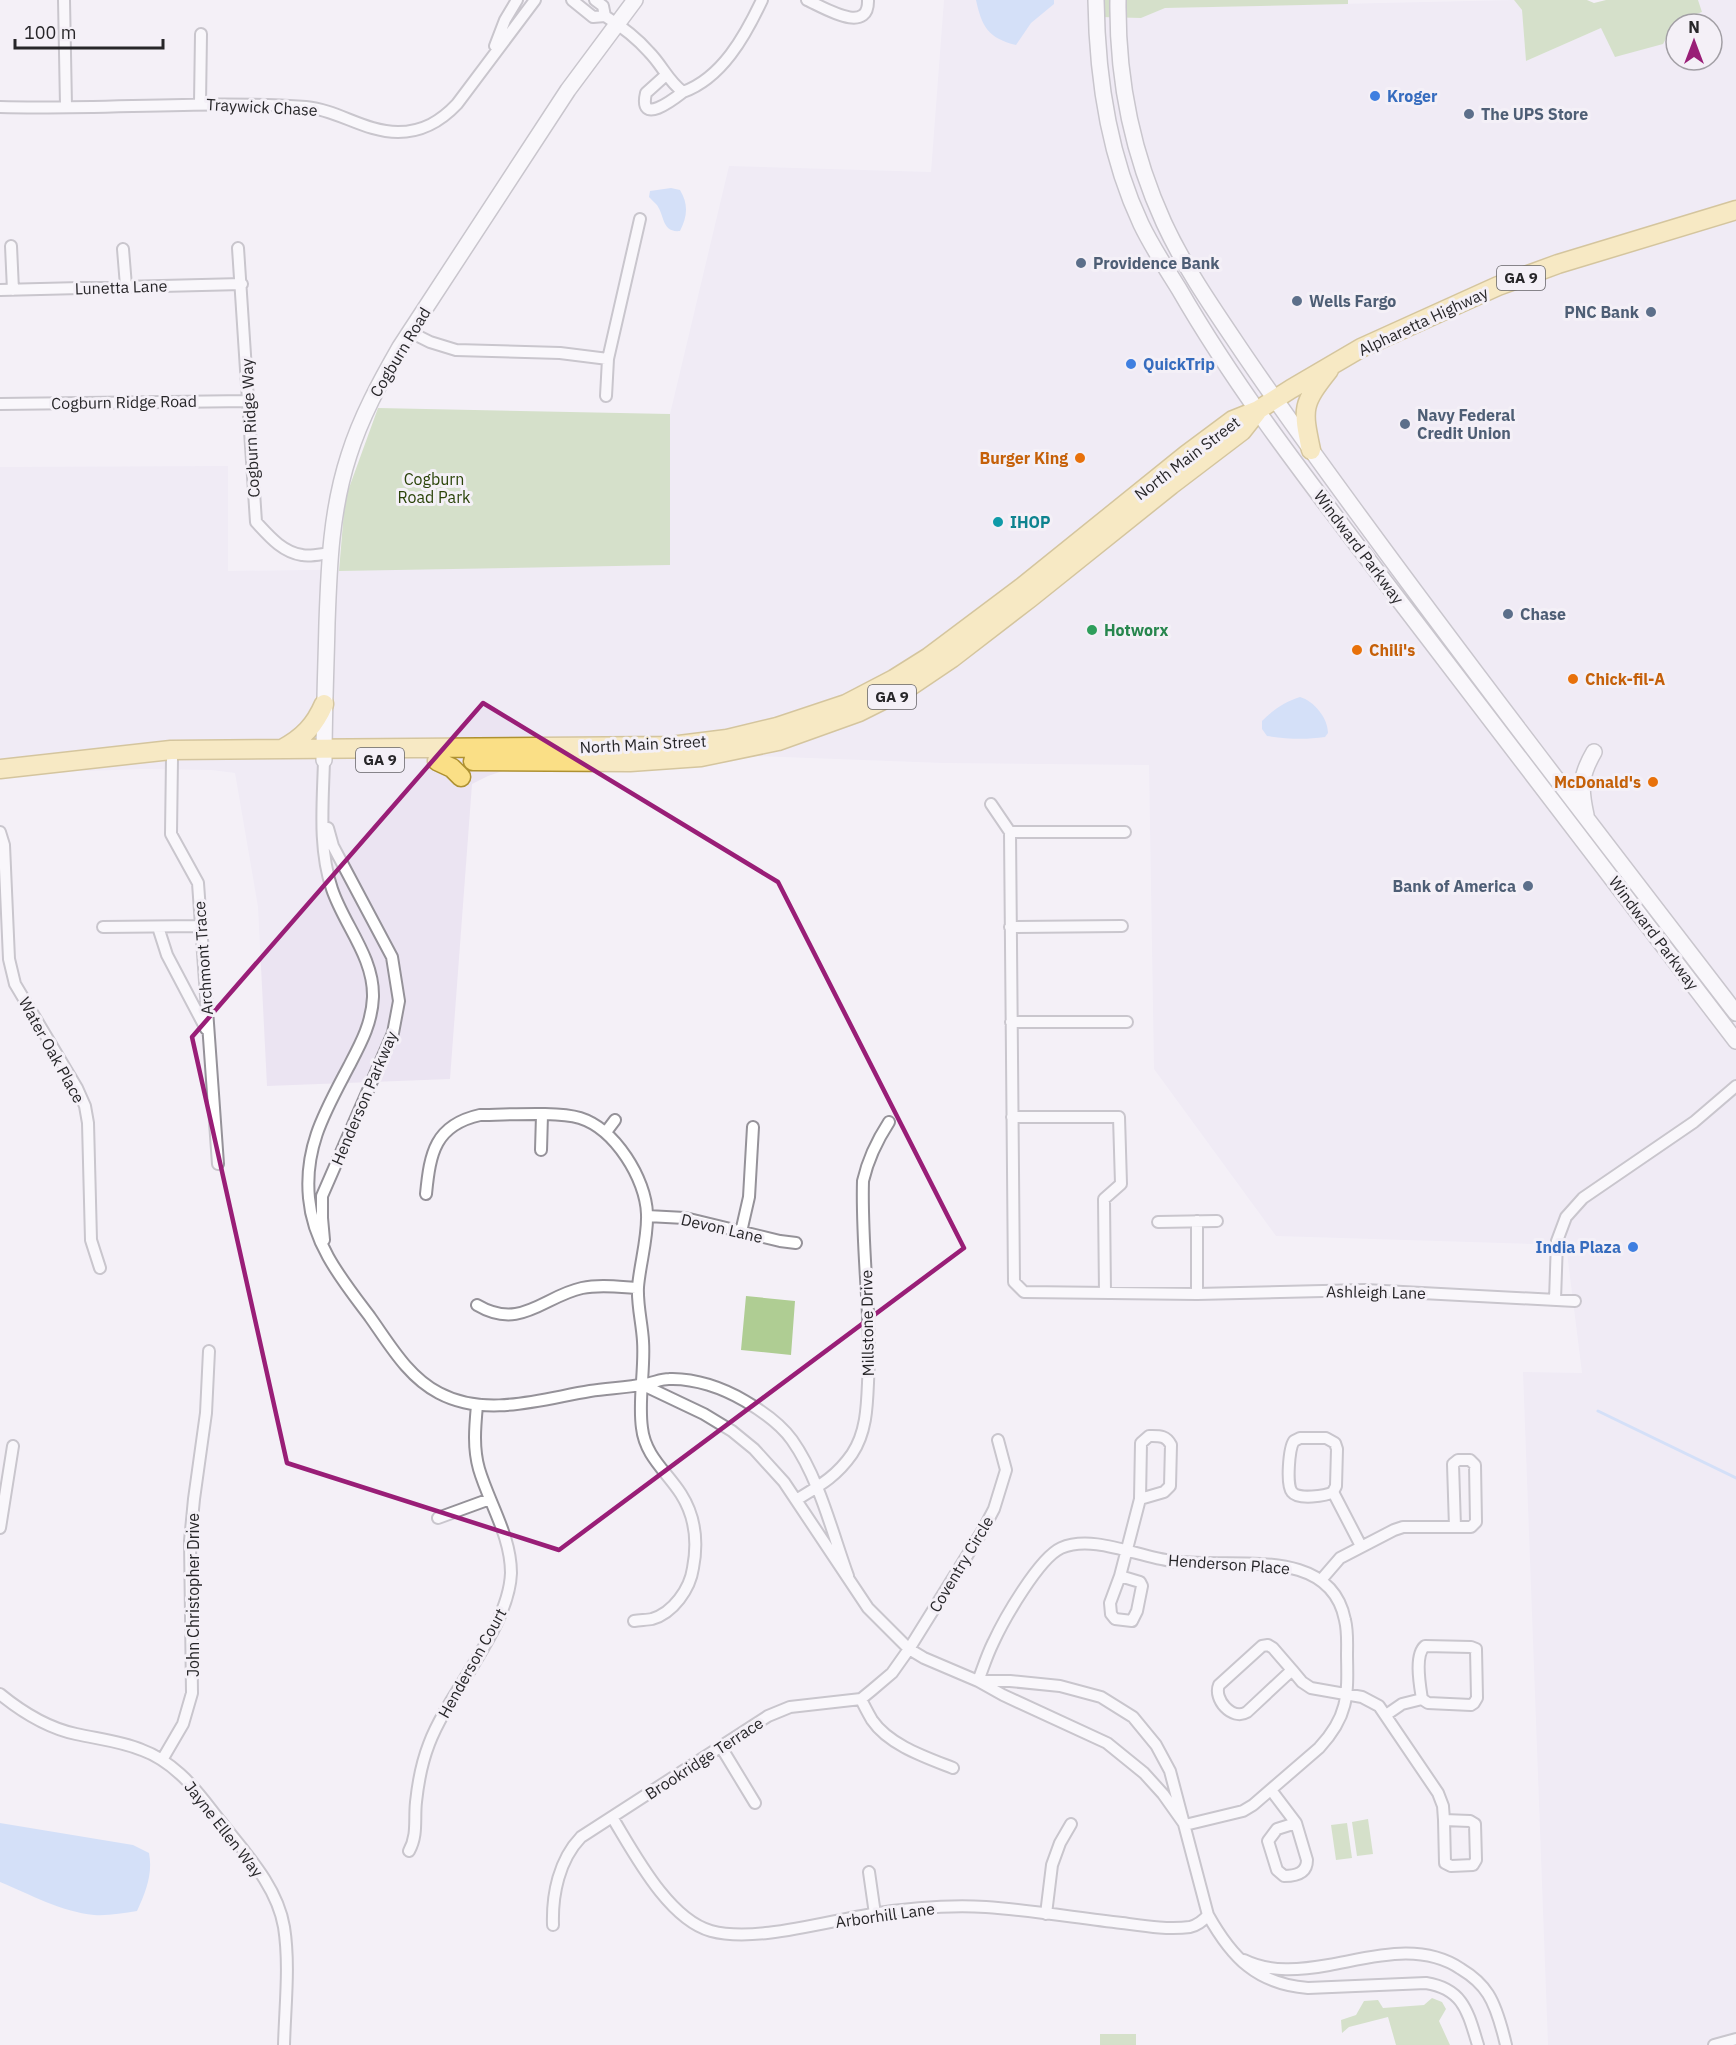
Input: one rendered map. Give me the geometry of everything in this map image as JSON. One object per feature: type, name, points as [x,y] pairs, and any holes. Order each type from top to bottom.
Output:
[{"type":"main road","name":"Alpharetta Highway","points":[[1258,410],[1334,364],[1421,320],[1498,286],[1565,261],[1736,210]]},
{"type":"main road","points":[[1311,450],[1304,410],[1309,397],[1334,364]]},
{"type":"main road","name":"North Main Street","points":[[98,757],[172,759],[678,746],[760,732],[829,711],[878,688],[929,657],[1030,580],[1186,455],[1233,420],[1258,410]]},
{"type":"main road","name":"North Main Street","points":[[0,769],[171,750],[281,749],[324,755],[436,761],[630,762],[701,757],[778,741],[859,712],[902,691],[952,658],[1242,431],[1258,410]]},
{"type":"main road","points":[[281,749],[300,739],[308,731],[319,716],[324,704]]},
{"type":"main road","points":[[436,761],[452,768],[461,777]]},
{"type":"street","points":[[64,0],[66,106]]},
{"type":"street","name":"Traywick Chase","points":[[489,60],[505,20],[517,0]]},
{"type":"street","name":"Traywick Chase","points":[[0,107],[200,103],[308,107],[337,113],[369,127],[383,130],[398,132],[419,130],[445,116],[457,104],[535,0]]},
{"type":"street","points":[[572,0],[593,17],[611,20]]},
{"type":"street","points":[[595,0],[603,6],[611,20],[651,53],[672,84],[683,92]]},
{"type":"street","name":"Cogburn Road","points":[[324,755],[332,528],[349,455],[362,420],[378,386],[410,332],[611,20],[635,0]]},
{"type":"street","points":[[666,75],[648,89],[645,104],[648,108],[654,110],[661,108],[683,92],[696,87],[725,61],[749,28],[762,0]]},
{"type":"street","points":[[807,0],[853,19],[864,14],[868,7],[868,0]]},
{"type":"street","name":"Windward Parkway","points":[[1096,0],[1096,48],[1106,115],[1121,172],[1141,225],[1204,331],[1340,523],[1736,1041]]},
{"type":"street","name":"Windward Parkway","points":[[1118,0],[1122,80],[1129,121],[1144,173],[1181,257],[1274,399],[1421,600],[1736,1013]]},
{"type":"street","points":[[200,103],[201,34]]},
{"type":"street","points":[[606,396],[608,359],[640,219]]},
{"type":"street","points":[[11,246],[13,290]]},
{"type":"street","name":"Cogburn Ridge Way","points":[[238,248],[256,522],[276,543],[289,550],[303,555],[330,553]]},
{"type":"street","points":[[123,249],[126,286]]},
{"type":"street","name":"Lunetta Lane","points":[[0,290],[242,284]]},
{"type":"street","points":[[410,332],[430,342],[456,350],[560,353],[608,359]]},
{"type":"street","name":"Cogburn Ridge Road","points":[[0,404],[249,401]]},
{"type":"street","points":[[1587,818],[1582,796],[1582,782],[1585,768],[1594,752]]},
{"type":"street","name":"Henderson Parkway","points":[[324,755],[324,853],[330,885],[368,963],[373,995],[366,1033],[322,1116],[311,1151],[308,1175],[309,1202],[315,1227],[333,1269],[411,1373],[426,1386],[460,1402],[477,1406],[506,1405],[614,1387],[643,1385],[668,1379],[703,1383],[734,1394],[765,1412],[790,1438],[809,1469],[848,1576]]},
{"type":"street","name":"Archmont Trace","points":[[172,759],[171,834],[198,884],[218,1164]]},
{"type":"street","points":[[991,804],[1010,832],[1125,832]]},
{"type":"street","name":"Henderson Parkway","points":[[323,813],[333,846],[392,957],[399,1001],[393,1033],[322,1196],[326,1253]]},
{"type":"street","name":"Water Oak Place","points":[[0,832],[4,846],[9,960],[15,984],[77,1088],[85,1106],[88,1123],[91,1240],[100,1268]]},
{"type":"street","name":"Ashleigh Lane","points":[[1010,832],[1014,1282],[1024,1292],[1197,1294],[1365,1290],[1575,1300]]},
{"type":"street","points":[[103,927],[201,926]]},
{"type":"street","points":[[1011,927],[1122,926]]},
{"type":"street","points":[[158,927],[167,955],[209,1034]]},
{"type":"street","points":[[1011,1022],[1127,1022]]},
{"type":"street","points":[[1555,1300],[1557,1241],[1566,1217],[1583,1198],[1694,1122],[1736,1086]]},
{"type":"street","points":[[426,1194],[429,1163],[433,1150],[442,1135],[454,1124],[480,1115],[542,1115],[579,1118],[606,1132],[619,1147],[639,1182],[645,1198],[647,1216],[638,1288],[639,1318],[643,1341],[642,1429],[648,1449],[660,1469],[680,1493],[689,1510],[695,1531],[695,1553],[693,1571],[686,1588],[673,1608],[653,1619],[634,1621]]},
{"type":"street","points":[[541,1150],[542,1115]]},
{"type":"street","points":[[1012,1117],[1119,1117],[1121,1184],[1104,1199],[1105,1293]]},
{"type":"street","points":[[606,1132],[615,1120]]},
{"type":"street","name":"Millstone Drive","points":[[796,1500],[833,1477],[853,1453],[863,1431],[867,1410],[869,1306],[863,1181],[875,1142],[889,1122]]},
{"type":"street","points":[[741,1232],[749,1197],[753,1127]]},
{"type":"street","name":"Devon Lane","points":[[647,1216],[685,1218],[796,1243]]},
{"type":"street","points":[[1197,1221],[1197,1294]]},
{"type":"street","points":[[1158,1222],[1217,1221]]},
{"type":"street","points":[[477,1305],[494,1312],[516,1314],[537,1309],[567,1292],[582,1288],[596,1286],[638,1288]]},
{"type":"street","name":"John Christopher Drive","points":[[162,1760],[183,1724],[192,1694],[190,1541],[206,1413],[209,1352]]},
{"type":"street","name":"Henderson Parkway","points":[[643,1385],[704,1414],[732,1431],[771,1466],[868,1608],[909,1649],[1107,1743],[1144,1773],[1164,1794],[1185,1825]]},
{"type":"street","name":"Henderson Court","points":[[409,1851],[416,1834],[418,1780],[429,1745],[440,1720],[498,1620],[508,1594],[511,1573],[509,1551],[475,1454],[477,1406]]},
{"type":"street","points":[[1120,1576],[1140,1499],[1141,1443],[1149,1436],[1163,1436],[1171,1445],[1170,1486],[1164,1492],[1140,1499]]},
{"type":"street","points":[[1326,1438],[1335,1443],[1337,1449],[1336,1486],[1333,1492],[1326,1496],[1298,1496],[1291,1492],[1289,1485],[1290,1449],[1294,1440],[1326,1438]]},
{"type":"street","name":"Coventry Circle","points":[[909,1649],[994,1509],[1006,1470],[998,1440]]},
{"type":"street","points":[[0,1528],[13,1446]]},
{"type":"street","points":[[1321,1580],[1340,1558],[1403,1527],[1455,1527],[1471,1527],[1476,1522],[1475,1465],[1470,1460],[1458,1460],[1453,1464],[1455,1527]]},
{"type":"street","points":[[1333,1492],[1361,1546]]},
{"type":"street","points":[[438,1518],[490,1499]]},
{"type":"street","name":"Henderson Place","points":[[978,1681],[993,1643],[1040,1565],[1067,1546],[1086,1543],[1180,1563],[1288,1565],[1305,1570],[1321,1580],[1336,1597],[1345,1618],[1348,1694],[1341,1717],[1329,1737],[1271,1790],[1243,1811],[1185,1825]]},
{"type":"street","points":[[1292,1670],[1242,1715],[1232,1713],[1217,1696],[1216,1691],[1219,1685],[1262,1646],[1268,1645],[1273,1648],[1292,1670],[1302,1682],[1311,1688],[1370,1700],[1386,1715],[1438,1793],[1443,1806],[1445,1863],[1451,1866],[1473,1865],[1476,1860],[1475,1824],[1470,1821],[1444,1820]]},
{"type":"street","points":[[1386,1715],[1402,1704],[1422,1699],[1428,1703],[1471,1705],[1474,1703],[1477,1698],[1476,1649],[1425,1646],[1422,1648],[1419,1676],[1422,1699]]},
{"type":"street","points":[[909,1649],[892,1674],[861,1699],[873,1721],[899,1743],[918,1754],[953,1767]]},
{"type":"street","name":"Henderson Parkway","points":[[978,1681],[1010,1681],[1060,1686],[1101,1697],[1133,1718],[1156,1745],[1170,1771],[1208,1915],[1220,1936],[1256,1974],[1289,1987],[1426,1983],[1439,1985],[1460,1999],[1467,2011],[1478,2045]]},
{"type":"street","name":"Jayne Ellen Way","points":[[0,1694],[14,1706],[43,1723],[74,1734],[127,1744],[162,1760],[195,1788],[260,1872],[275,1897],[284,1925],[286,1952],[284,2045]]},
{"type":"street","name":"Brookridge Terrace","points":[[553,1925],[552,1904],[569,1850],[581,1837],[768,1716],[790,1707],[861,1699]]},
{"type":"street","points":[[721,1747],[755,1803]]},
{"type":"street","points":[[1271,1790],[1296,1823],[1307,1866],[1301,1873],[1284,1876],[1277,1870],[1268,1840],[1277,1829],[1296,1823]]},
{"type":"street","name":"Arborhill Lane","points":[[612,1817],[647,1874],[684,1918],[697,1926],[725,1934],[758,1934],[874,1914],[950,1907],[986,1907],[1171,1928],[1190,1927],[1200,1923],[1208,1915]]},
{"type":"street","points":[[1046,1914],[1052,1865],[1060,1843],[1071,1824]]},
{"type":"street","points":[[869,1872],[874,1914]]},
{"type":"street","points":[[1236,1955],[1246,1962],[1265,1967],[1299,1970],[1388,1954],[1421,1953],[1449,1960],[1473,1977],[1488,1994],[1506,2045]]},
{"type":"street","points":[[1714,2045],[1736,2039]]},
{"type":"highlighted area","points":[[483,703],[778,882],[964,1248],[559,1550],[287,1463],[192,1037]]},
{"type":"shaded area","points":[[944,0],[1100,0],[1100,17],[1141,18],[1164,8],[1514,0],[1522,10],[1526,61],[1601,28],[1664,23],[1664,72],[1724,72],[1724,12],[1702,12],[1698,0],[1736,0],[1736,2045],[1548,2045],[1523,1372],[1582,1373],[1566,1245],[1276,1236],[1154,1069],[1149,765],[943,763],[671,753],[544,757],[488,776],[472,784],[450,1079],[267,1086],[258,907],[235,773],[211,770],[87,771],[52,768],[0,779],[0,467],[228,466],[228,571],[670,565],[670,414],[729,166],[931,172]]},
{"type":"green space","points":[[1100,0],[1348,0],[1348,4],[1165,8],[1141,18],[1099,17]]},
{"type":"green space","points":[[1514,0],[1587,0],[1594,3],[1606,0],[1698,0],[1702,12],[1664,12],[1663,44],[1615,57],[1601,28],[1526,61],[1522,10]]},
{"type":"green space","name":"Cogburn Road Park","points":[[378,408],[670,414],[670,565],[339,571],[345,499]]},
{"type":"green space","points":[[1398,587],[1417,604],[1461,665],[1446,652]]},
{"type":"green space","points":[[746,1296],[795,1301],[791,1355],[741,1350]]},
{"type":"green space","points":[[1368,1819],[1373,1854],[1357,1856],[1352,1822]]},
{"type":"green space","points":[[1347,1823],[1352,1858],[1336,1860],[1331,1825]]},
{"type":"green space","points":[[1432,1998],[1442,2002],[1446,2009],[1439,2021],[1450,2045],[1396,2045],[1388,2017],[1349,2027],[1342,2033],[1341,2020],[1356,2015],[1364,2001],[1378,2000],[1383,2008],[1424,2005]]},
{"type":"green space","points":[[1100,2034],[1136,2034],[1136,2045],[1100,2045]]},
{"type":"water","points":[[976,0],[1054,0],[1054,4],[1031,23],[1016,45],[999,39],[988,30]]},
{"type":"water","points":[[671,188],[680,190],[685,201],[685,216],[680,231],[674,231],[666,226],[659,208],[649,197],[650,191]]},
{"type":"water","points":[[1300,697],[1310,702],[1323,716],[1328,733],[1325,737],[1296,739],[1267,736],[1262,729],[1262,721],[1279,707]]},
{"type":"water","points":[[0,1823],[133,1845],[149,1853],[148,1882],[137,1911],[105,1915],[82,1913],[46,1902],[0,1882]]},
{"type":"waterway","points":[[1598,1411],[1736,1478]]},
{"type":"place","name":"Kroger","points":[[1375,96]]},
{"type":"place","name":"The UPS Store","points":[[1469,114]]},
{"type":"place","name":"Providence Bank","points":[[1081,263]]},
{"type":"place","name":"Wells Fargo","points":[[1297,301]]},
{"type":"place","name":"PNC Bank","points":[[1651,312]]},
{"type":"place","name":"QuickTrip","points":[[1131,364]]},
{"type":"place","name":"Navy Federal Credit Union","points":[[1405,424]]},
{"type":"place","name":"Burger King","points":[[1080,458]]},
{"type":"place","name":"IHOP","points":[[998,522]]},
{"type":"place","name":"Chase","points":[[1508,614]]},
{"type":"place","name":"Hotworx","points":[[1092,630]]},
{"type":"place","name":"Chili's","points":[[1357,650]]},
{"type":"place","name":"Chick-fil-A","points":[[1573,679]]},
{"type":"place","name":"McDonald's","points":[[1653,782]]},
{"type":"place","name":"Bank of America","points":[[1528,886]]},
{"type":"place","name":"India Plaza","points":[[1633,1247]]}]
